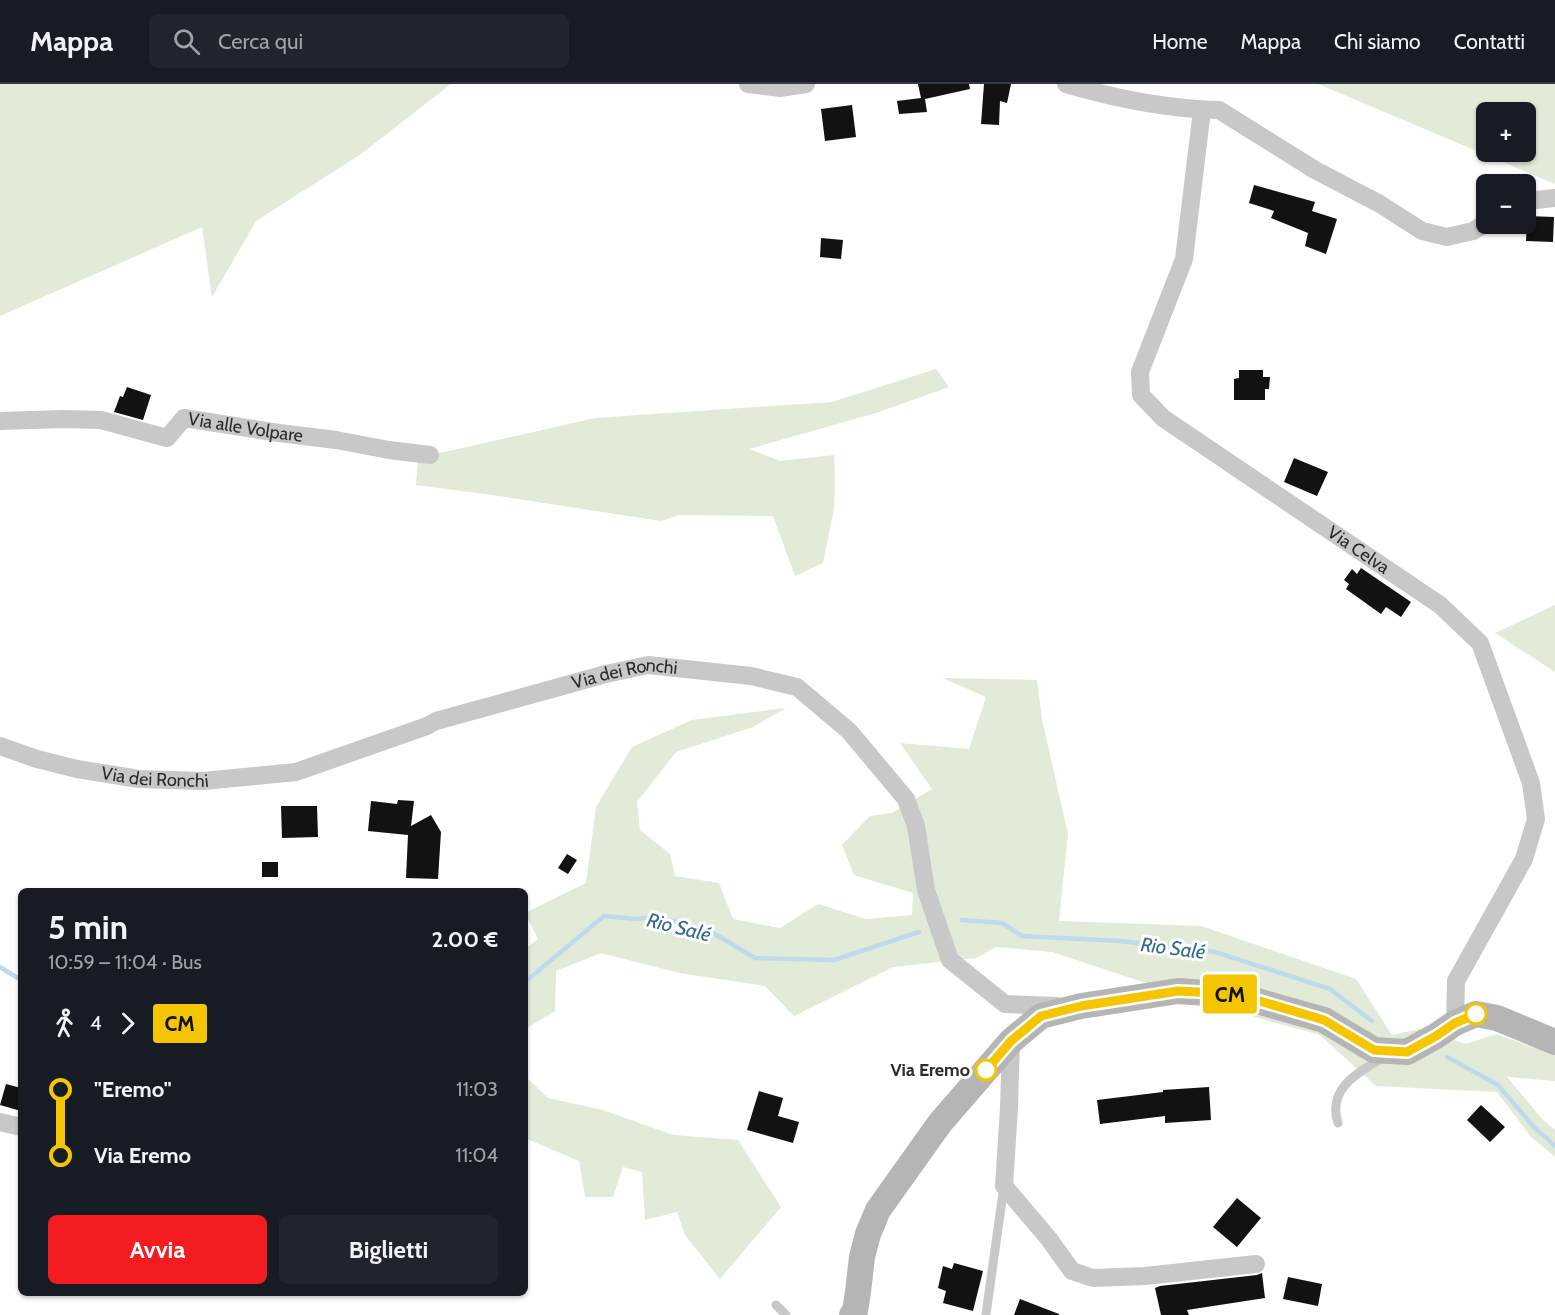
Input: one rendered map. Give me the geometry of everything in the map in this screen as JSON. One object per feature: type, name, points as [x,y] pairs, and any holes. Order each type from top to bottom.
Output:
[{"type":"street","points":[[748,84],[780,88],[806,84]]},
{"type":"street","points":[[1066,84],[1111,97],[1219,111],[1315,170],[1380,204],[1422,231],[1446,237],[1476,229]]},
{"type":"street","name":"Via Celva","points":[[1202,110],[1185,259],[1140,372],[1141,395],[1163,418],[1440,605],[1480,643],[1531,783],[1536,819],[1524,859],[1456,981],[1455,1023]]},
{"type":"street","points":[[1536,200],[1555,198]]},
{"type":"street","name":"Via alle Volpare","points":[[0,421],[101,420],[167,438],[184,418],[430,455]]},
{"type":"street","name":"Via dei Ronchi","points":[[0,746],[37,759],[77,769],[139,780],[204,781],[296,772],[436,721],[606,674],[648,665],[751,676],[797,687],[849,731],[906,799],[916,826],[926,890],[950,960],[1005,1004],[1081,1006]]},
{"type":"street","points":[[852,1315],[855,1311],[862,1257],[878,1210],[940,1123],[1011,1041],[1041,1016],[1081,1006],[1178,991],[1236,994],[1324,1020],[1374,1050],[1407,1052],[1455,1023],[1476,1014],[1497,1018],[1555,1042]]},
{"type":"street","points":[[1011,1041],[1004,1186],[1049,1239],[1072,1271],[1092,1278],[1145,1276],[1256,1264]]},
{"type":"street","points":[[0,1122],[18,1126]]},
{"type":"lane","points":[[1338,1123],[1334,1111],[1338,1095],[1352,1077],[1393,1051]]},
{"type":"lane","points":[[986,1314],[1004,1186]]},
{"type":"lane","points":[[776,1305],[786,1315]]},
{"type":"green space","points":[[0,84],[451,84],[361,154],[256,221],[212,297],[202,227],[0,316]]},
{"type":"green space","points":[[1318,84],[1555,84],[1555,184],[1536,174],[1503,162],[1536,162],[1536,102],[1476,102],[1476,151]]},
{"type":"green space","points":[[936,369],[949,387],[876,413],[749,449],[780,461],[834,455],[834,509],[823,563],[795,576],[773,516],[679,515],[661,521],[416,485],[418,458],[595,418],[832,402]]},
{"type":"green space","points":[[1555,605],[1555,672],[1495,633]]},
{"type":"green space","points":[[942,678],[1037,680],[1042,719],[1068,834],[1059,921],[1201,926],[1356,979],[1392,1035],[1419,1029],[1466,1044],[1496,1034],[1555,1055],[1555,1081],[1507,1077],[1543,1120],[1555,1130],[1555,1157],[1531,1137],[1497,1092],[1376,1086],[1320,1035],[1222,1008],[1052,952],[996,947],[976,958],[893,967],[794,1016],[765,986],[679,973],[601,953],[556,971],[555,1011],[528,1027],[528,947],[538,939],[528,919],[528,912],[586,883],[596,807],[632,747],[692,720],[786,708],[753,727],[676,752],[637,802],[640,830],[670,854],[675,876],[719,883],[733,919],[780,928],[818,904],[866,919],[912,915],[913,893],[854,875],[842,845],[870,816],[892,813],[932,789],[900,743],[969,749],[986,697]]},
{"type":"green space","points":[[528,1079],[548,1098],[603,1110],[673,1135],[738,1140],[781,1207],[720,1279],[685,1235],[677,1212],[645,1220],[642,1172],[623,1167],[613,1197],[585,1197],[579,1161],[528,1139]]},
{"type":"building","points":[[918,84],[969,84],[970,89],[925,99],[927,112],[899,114],[897,101],[921,98]]},
{"type":"building","points":[[984,84],[1011,84],[1007,103],[1000,101],[999,125],[981,124]]},
{"type":"building","points":[[852,105],[856,137],[825,141],[821,109]]},
{"type":"building","points":[[1254,185],[1315,202],[1312,211],[1337,219],[1326,254],[1305,246],[1308,233],[1271,218],[1274,211],[1249,203]]},
{"type":"building","points":[[1536,216],[1554,217],[1553,242],[1526,241],[1526,234],[1536,234]]},
{"type":"building","points":[[821,238],[843,240],[841,259],[820,257]]},
{"type":"building","points":[[1239,370],[1263,370],[1263,377],[1270,377],[1269,389],[1265,389],[1265,400],[1234,400],[1234,379],[1239,378]]},
{"type":"building","points":[[127,387],[151,395],[143,420],[114,412],[120,396],[123,397]]},
{"type":"building","points":[[1294,458],[1328,472],[1317,496],[1284,482]]},
{"type":"building","points":[[1361,568],[1411,602],[1401,617],[1386,607],[1381,614],[1346,589],[1349,584],[1344,580],[1352,569],[1357,574]]},
{"type":"building","points":[[398,800],[414,801],[411,826],[431,815],[441,832],[438,879],[406,878],[408,835],[368,831],[371,801],[397,804]]},
{"type":"building","points":[[281,806],[317,806],[318,837],[282,838]]},
{"type":"building","points":[[567,854],[577,860],[568,874],[558,868]]},
{"type":"building","points":[[262,862],[278,862],[278,877],[262,877]]},
{"type":"building","points":[[6,1084],[18,1087],[18,1110],[0,1105]]},
{"type":"building","points":[[1209,1087],[1211,1120],[1165,1123],[1165,1116],[1100,1124],[1097,1100],[1163,1092],[1163,1090]]},
{"type":"building","points":[[759,1091],[783,1098],[778,1116],[799,1122],[793,1143],[747,1130]]},
{"type":"building","points":[[1481,1105],[1505,1127],[1490,1142],[1467,1120]]},
{"type":"building","points":[[1237,1198],[1261,1218],[1237,1247],[1213,1227]]},
{"type":"building","points":[[954,1263],[983,1271],[973,1311],[943,1303],[946,1291],[938,1288],[943,1266],[952,1269]]},
{"type":"building","points":[[1262,1273],[1265,1298],[1187,1310],[1189,1315],[1161,1315],[1155,1288]]},
{"type":"building","points":[[1288,1277],[1322,1284],[1318,1306],[1283,1299]]},
{"type":"building","points":[[1020,1299],[1059,1314],[1059,1315],[1014,1315]]},
{"type":"waterway","name":"Rio Salé","points":[[528,979],[604,916],[637,919],[656,917],[708,930],[755,958],[834,960],[919,932]]},
{"type":"waterway","name":"Rio Salé","points":[[962,920],[1002,923],[1022,936],[1120,941],[1215,952],[1330,989],[1372,1021]]},
{"type":"waterway","name":"Rio Salé","points":[[0,967],[18,978]]},
{"type":"waterway","name":"Rio Salé","points":[[1447,1057],[1498,1085],[1533,1126],[1555,1146]]},
{"type":"bus line","name":"CM","points":[[986,1070],[1011,1041],[1041,1016],[1081,1006],[1178,991],[1236,994],[1324,1020],[1374,1050],[1407,1052],[1455,1023],[1476,1014]]},
{"type":"place","name":"Via Eremo","points":[[986,1070]]}]
